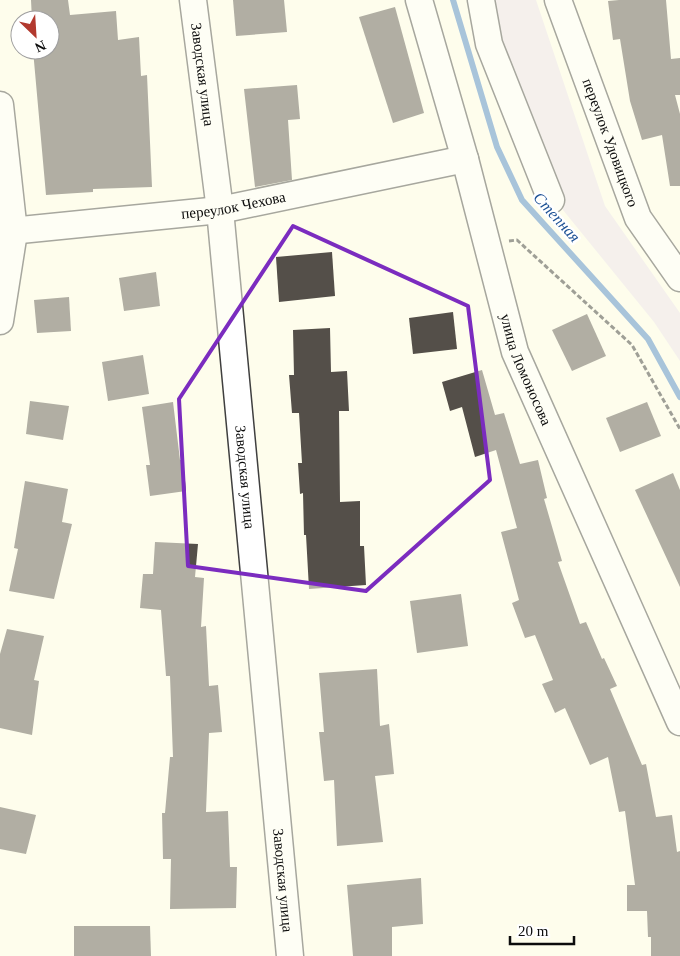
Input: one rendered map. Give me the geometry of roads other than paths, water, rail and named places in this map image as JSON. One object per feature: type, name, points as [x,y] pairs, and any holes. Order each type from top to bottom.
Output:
[{"type":"street","name":"Заводская улица","points":[[193,0],[220,210],[290,956]]},
{"type":"street","name":"улица Ломоносова","points":[[419,0],[465,159],[515,352],[680,722]]},
{"type":"street","points":[[481,0],[489,44],[551,200]]},
{"type":"street","name":"переулок Удовицкого","points":[[558,0],[638,218],[680,278]]},
{"type":"street","points":[[0,105],[7,232],[0,321]]},
{"type":"street","name":"переулок Чехова","points":[[7,232],[220,210],[465,159]]},
{"type":"waterway","name":"Степная","points":[[453,0],[497,147],[522,200],[648,339],[680,397]]}]
